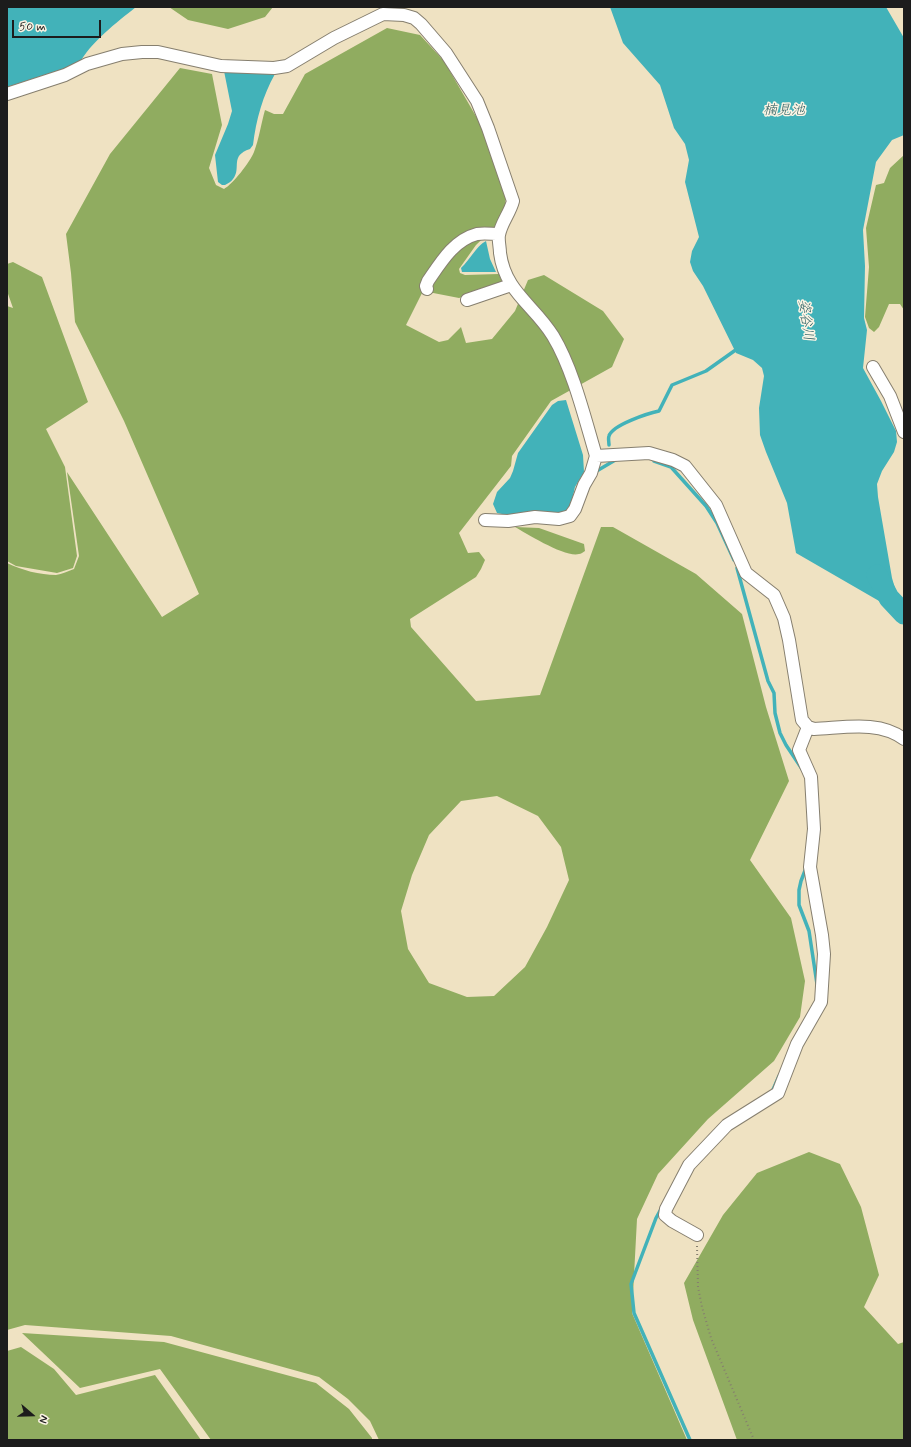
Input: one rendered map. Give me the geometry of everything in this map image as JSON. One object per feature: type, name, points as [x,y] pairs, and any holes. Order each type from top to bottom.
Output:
[{"type":"street","points":[[7,94],[65,75],[87,64],[122,54],[158,52],[221,66],[274,68],[287,66],[334,38],[383,14],[404,14],[414,18],[421,24],[446,53],[477,102],[486,121],[513,201],[499,234],[501,260],[504,270],[511,285],[541,319],[553,336],[566,363],[596,456],[575,509],[570,516],[559,519],[535,517],[508,521],[485,520]]},
{"type":"street","points":[[427,289],[426,286],[428,281],[449,250],[468,238],[478,234],[499,234]]},
{"type":"street","points":[[467,300],[511,285]]},
{"type":"street","points":[[873,368],[890,396],[904,432]]},
{"type":"street","points":[[596,456],[649,453],[673,460],[685,466],[716,505],[746,573],[774,595],[784,618],[790,640],[802,720],[808,727],[814,730],[860,727],[883,729],[897,734],[904,739]]},
{"type":"street","points":[[697,1235],[672,1221],[665,1215],[666,1209],[689,1165],[727,1125],[778,1093],[797,1044],[822,1002],[824,954],[810,867],[814,829],[811,777],[799,750],[808,727]]},
{"type":"path","points":[[697,1235],[698,1287],[702,1307],[711,1338],[754,1440]]},
{"type":"green space","points":[[169,7],[273,7],[265,17],[228,29],[188,20]]},
{"type":"green space","points":[[387,28],[420,35],[444,61],[481,125],[506,195],[505,207],[494,228],[476,245],[459,269],[460,273],[465,275],[499,274],[503,285],[459,298],[423,291],[406,325],[439,342],[448,340],[461,327],[466,343],[492,339],[515,311],[528,280],[544,275],[603,311],[624,339],[612,367],[551,401],[512,456],[511,466],[459,533],[468,553],[479,552],[485,560],[476,577],[410,619],[411,627],[476,701],[540,695],[601,527],[613,527],[696,574],[742,614],[766,707],[789,781],[750,860],[791,918],[805,981],[800,1017],[774,1061],[708,1119],[658,1174],[637,1219],[632,1313],[687,1440],[379,1440],[370,1421],[348,1399],[319,1377],[171,1336],[25,1325],[7,1330],[7,563],[31,572],[50,575],[58,575],[74,569],[79,556],[67,472],[162,617],[199,594],[124,421],[75,322],[66,234],[110,154],[180,68],[212,74],[222,125],[209,168],[216,185],[224,189],[236,178],[252,156],[265,110],[274,114],[283,114],[305,74]],"holes":[[[497,796],[538,816],[561,847],[569,880],[547,927],[525,967],[494,996],[467,997],[429,983],[408,949],[401,911],[412,875],[429,835],[461,801]]]},
{"type":"green space","points":[[904,155],[904,310],[900,304],[889,304],[879,327],[874,332],[869,328],[865,317],[869,267],[866,228],[876,185],[884,183],[890,168]]},
{"type":"green space","points":[[13,262],[42,277],[88,402],[46,429],[65,467],[77,556],[73,568],[57,573],[16,566],[7,561],[7,306],[13,308],[7,291],[7,264]]},
{"type":"green space","points":[[515,527],[539,528],[584,544],[585,551],[579,554],[573,554],[556,549]]},
{"type":"green space","points":[[809,1152],[840,1164],[861,1207],[879,1275],[864,1307],[898,1344],[904,1342],[904,1440],[737,1440],[693,1320],[684,1283],[723,1215],[757,1173]]},
{"type":"green space","points":[[22,1333],[164,1342],[316,1383],[349,1409],[372,1440],[211,1440],[160,1369],[80,1388]]},
{"type":"green space","points":[[21,1347],[54,1369],[76,1395],[155,1375],[201,1440],[7,1440],[7,1351]]},
{"type":"water","points":[[7,7],[136,7],[90,48],[79,64],[7,87]]},
{"type":"water","name":"楠見池","points":[[610,7],[886,7],[904,38],[904,135],[892,140],[876,162],[863,230],[865,266],[864,318],[867,330],[863,368],[896,431],[897,442],[894,452],[882,471],[877,484],[892,578],[897,595],[886,605],[796,553],[787,503],[760,435],[759,408],[764,376],[762,368],[753,360],[736,353],[703,286],[693,271],[690,262],[692,251],[699,237],[685,182],[689,160],[685,144],[674,128],[660,85],[623,43]]},
{"type":"water","points":[[224,71],[275,74],[267,90],[261,108],[253,145],[250,149],[240,155],[237,162],[235,175],[232,180],[225,185],[222,185],[218,182],[215,155],[232,111]]},
{"type":"water","points":[[486,241],[490,259],[496,272],[462,272],[461,268],[479,246]]},
{"type":"water","points":[[566,400],[583,455],[584,472],[575,487],[570,509],[566,513],[560,514],[541,511],[507,515],[497,513],[493,504],[497,492],[510,478],[518,453],[552,405],[558,401]]},
{"type":"waterway","points":[[609,445],[609,436],[617,428],[631,420],[659,411],[672,385],[706,371],[737,349]]},
{"type":"waterway","points":[[595,472],[617,459]]},
{"type":"waterway","points":[[654,461],[671,467],[706,506],[717,523],[734,560]]},
{"type":"waterway","points":[[737,568],[768,681],[774,693],[775,713],[780,733],[802,769]]},
{"type":"waterway","name":"姿谷川","points":[[877,575],[889,598],[904,614]]},
{"type":"waterway","points":[[806,868],[799,890],[799,905],[809,931],[817,984]]},
{"type":"waterway","points":[[772,1092],[779,1076]]},
{"type":"waterway","points":[[661,1209],[656,1218],[631,1284],[634,1313],[690,1440]]}]
